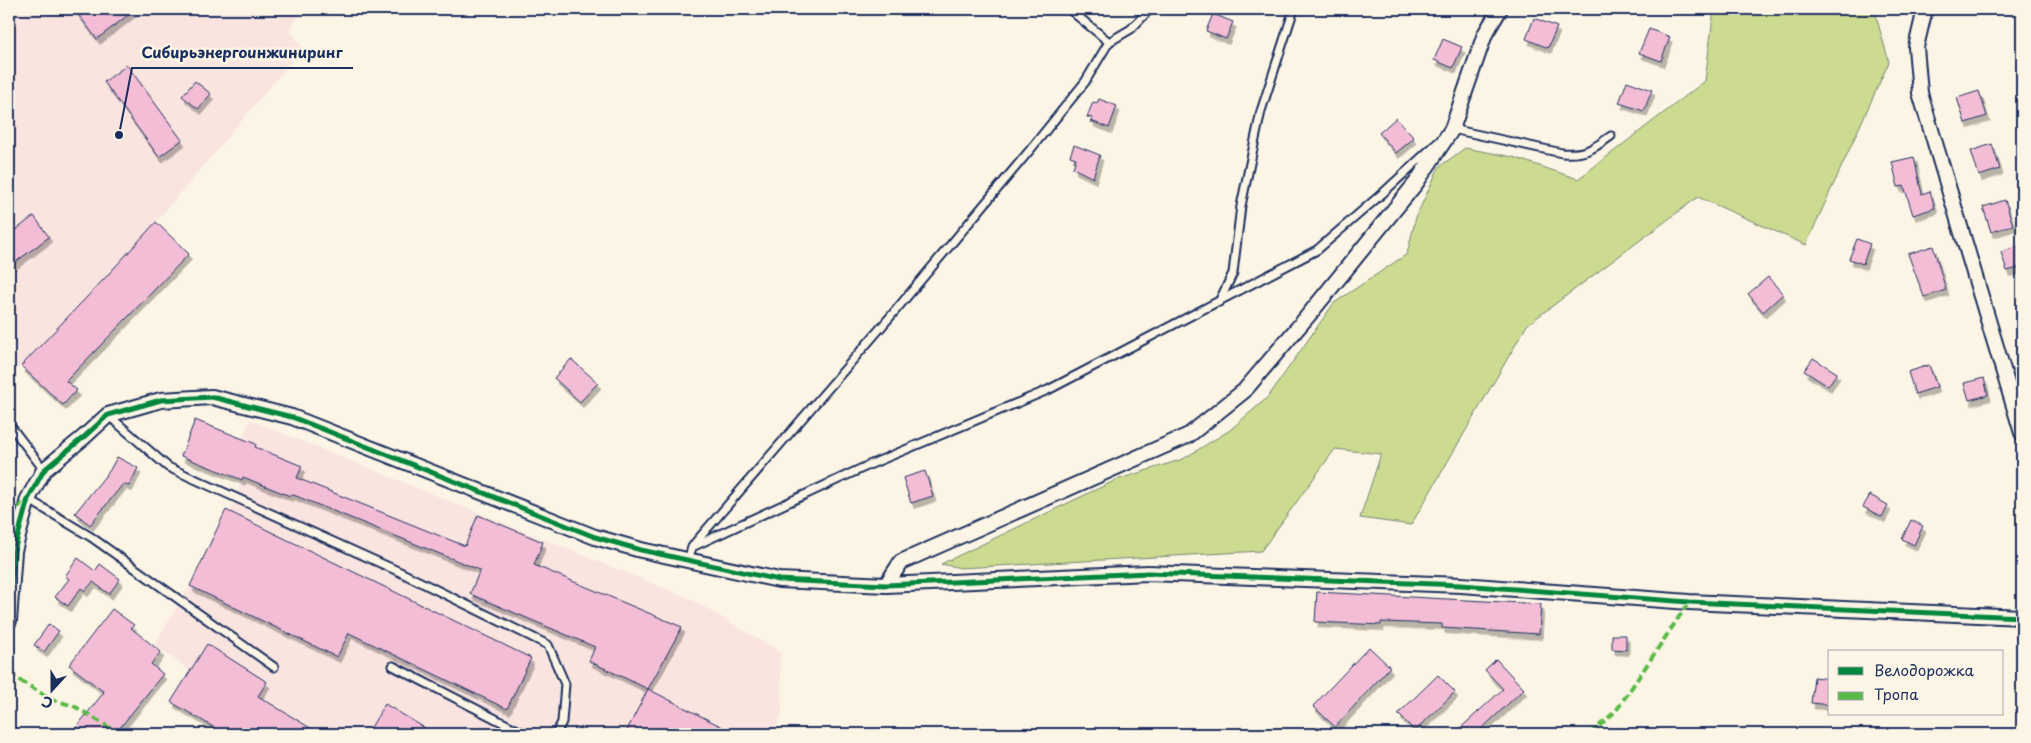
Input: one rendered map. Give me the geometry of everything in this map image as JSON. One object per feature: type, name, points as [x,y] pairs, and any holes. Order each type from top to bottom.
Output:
[{"type":"street","points":[[886,585],[901,562],[1189,435],[1244,391],[1416,183],[1452,129],[1485,34],[1500,9]]},
{"type":"street","points":[[1925,9],[1916,47],[1920,93],[2022,433]]},
{"type":"street","points":[[9,621],[14,551],[28,499],[44,470],[108,415],[161,400],[212,397],[292,417],[595,537],[690,554],[778,580],[886,585],[1148,573],[1460,585],[1689,602],[2022,617]]},
{"type":"lane","points":[[1069,9],[1109,42]]},
{"type":"lane","points":[[690,554],[1030,150],[1085,82],[1109,42],[1131,28],[1150,9]]},
{"type":"lane","points":[[1219,302],[1233,273],[1241,206],[1261,111],[1294,9]]},
{"type":"lane","points":[[690,554],[869,465],[1048,390],[1316,250],[1384,192],[1452,129],[1562,153],[1578,154],[1597,147],[1611,136]]},
{"type":"lane","points":[[108,415],[168,467],[400,572],[548,645],[565,684],[562,722],[556,734]]},
{"type":"lane","points":[[9,424],[44,470]]},
{"type":"lane","points":[[28,499],[91,538],[274,667]]},
{"type":"lane","points":[[393,666],[525,734]]},
{"type":"shaded area","points":[[9,9],[302,9],[290,31],[303,48],[156,222],[9,378]]},
{"type":"shaded area","points":[[195,420],[242,438],[250,420],[691,599],[780,652],[782,714],[772,734],[291,734],[190,671],[154,645],[190,586],[226,510],[230,512],[242,480],[181,456]]},
{"type":"green space","points":[[1714,9],[1874,9],[1889,62],[1806,245],[1698,197],[1527,325],[1411,525],[1360,518],[1381,454],[1335,449],[1261,551],[961,568],[941,564],[1116,480],[1183,459],[1230,430],[1268,397],[1334,303],[1407,254],[1416,217],[1439,167],[1465,148],[1513,157],[1578,179],[1705,81]]},
{"type":"building","points":[[74,9],[136,9],[97,39]]},
{"type":"building","points":[[1213,14],[1233,22],[1226,39],[1206,31]]},
{"type":"building","points":[[1534,18],[1557,27],[1548,48],[1526,39]]},
{"type":"building","points":[[1649,29],[1670,37],[1661,61],[1639,53]]},
{"type":"building","points":[[1443,39],[1462,47],[1453,68],[1434,60]]},
{"type":"building","points":[[127,65],[182,140],[159,157],[104,82]]},
{"type":"building","points":[[195,81],[211,94],[198,109],[182,96]]},
{"type":"building","points":[[1627,81],[1652,90],[1644,111],[1619,103]]},
{"type":"building","points":[[1979,91],[1987,116],[1965,123],[1957,98]]},
{"type":"building","points":[[1099,99],[1117,106],[1109,128],[1091,121],[1092,118],[1087,117],[1093,102],[1097,103]]},
{"type":"building","points":[[1396,118],[1414,138],[1396,153],[1379,133]]},
{"type":"building","points":[[1992,144],[2000,169],[1979,176],[1971,151]]},
{"type":"building","points":[[1074,145],[1100,155],[1093,178],[1073,168],[1076,158],[1070,156]]},
{"type":"building","points":[[1914,157],[1922,194],[1930,191],[1935,208],[1913,215],[1904,186],[1898,187],[1892,162]]},
{"type":"building","points":[[2005,200],[2013,225],[1991,232],[1983,207]]},
{"type":"building","points":[[34,216],[49,237],[9,267],[9,235]]},
{"type":"building","points":[[156,222],[189,254],[66,381],[77,390],[63,405],[21,366]]},
{"type":"building","points":[[1857,239],[1870,244],[1863,264],[1849,259]]},
{"type":"building","points":[[2022,245],[2022,267],[2007,271],[2001,252]]},
{"type":"building","points":[[1933,246],[1946,290],[1924,297],[1908,254]]},
{"type":"building","points":[[1768,277],[1783,294],[1763,312],[1748,294]]},
{"type":"building","points":[[1813,358],[1837,373],[1828,386],[1804,371]]},
{"type":"building","points":[[571,359],[598,383],[580,402],[554,378]]},
{"type":"building","points":[[1929,365],[1937,387],[1915,394],[1908,372]]},
{"type":"building","points":[[1984,378],[1988,395],[1969,400],[1964,383]]},
{"type":"building","points":[[195,420],[256,444],[255,447],[302,466],[297,478],[465,546],[478,515],[543,542],[534,565],[682,627],[648,689],[589,661],[595,647],[470,594],[480,570],[291,494],[290,496],[243,477],[242,480],[181,456]]},
{"type":"building","points":[[117,457],[138,468],[129,486],[123,484],[90,525],[75,513],[110,470]]},
{"type":"building","points":[[925,471],[933,496],[911,503],[903,478]]},
{"type":"building","points":[[1870,495],[1888,505],[1882,517],[1863,507]]},
{"type":"building","points":[[226,510],[531,658],[507,709],[349,633],[337,657],[190,586]]},
{"type":"building","points":[[1911,520],[1923,526],[1914,545],[1902,539]]},
{"type":"building","points":[[78,558],[95,571],[100,564],[120,579],[109,594],[93,582],[85,591],[81,588],[68,606],[55,597],[69,579],[65,576]]},
{"type":"building","points":[[1317,592],[1541,604],[1539,634],[1442,628],[1442,624],[1381,622],[1381,625],[1315,622]]},
{"type":"building","points":[[112,609],[134,625],[131,628],[161,652],[151,664],[163,674],[115,734],[71,734],[104,692],[69,665]]},
{"type":"building","points":[[49,624],[59,631],[44,652],[34,645]]},
{"type":"building","points":[[1612,635],[1626,635],[1626,650],[1612,649]]},
{"type":"building","points":[[207,644],[267,682],[258,696],[320,734],[225,734],[171,702]]},
{"type":"building","points":[[1369,647],[1390,667],[1335,727],[1313,706]]},
{"type":"building","points":[[1496,659],[1524,689],[1476,734],[1454,734],[1503,689],[1485,670]]},
{"type":"building","points":[[1438,675],[1455,692],[1415,731],[1398,714]]},
{"type":"building","points":[[1814,677],[1828,679],[1828,705],[1811,703]]},
{"type":"building","points":[[648,689],[736,734],[625,734]]},
{"type":"building","points":[[385,704],[435,734],[367,734]]},
{"type":"marked path","points":[[9,514],[27,500]]},
{"type":"marked path","points":[[1590,734],[1616,711],[1689,602]]},
{"type":"marked path","points":[[9,674],[53,700],[74,706],[120,734]]},
{"type":"cycle path","points":[[9,621],[14,551],[28,499],[44,470],[108,415],[161,400],[212,397],[292,417],[595,537],[641,550],[779,580],[886,585],[1148,573],[1461,585],[1689,602],[2022,617]]},
{"type":"place","name":"Сибирьэнергоинжиниринг","points":[[119,135]]}]
